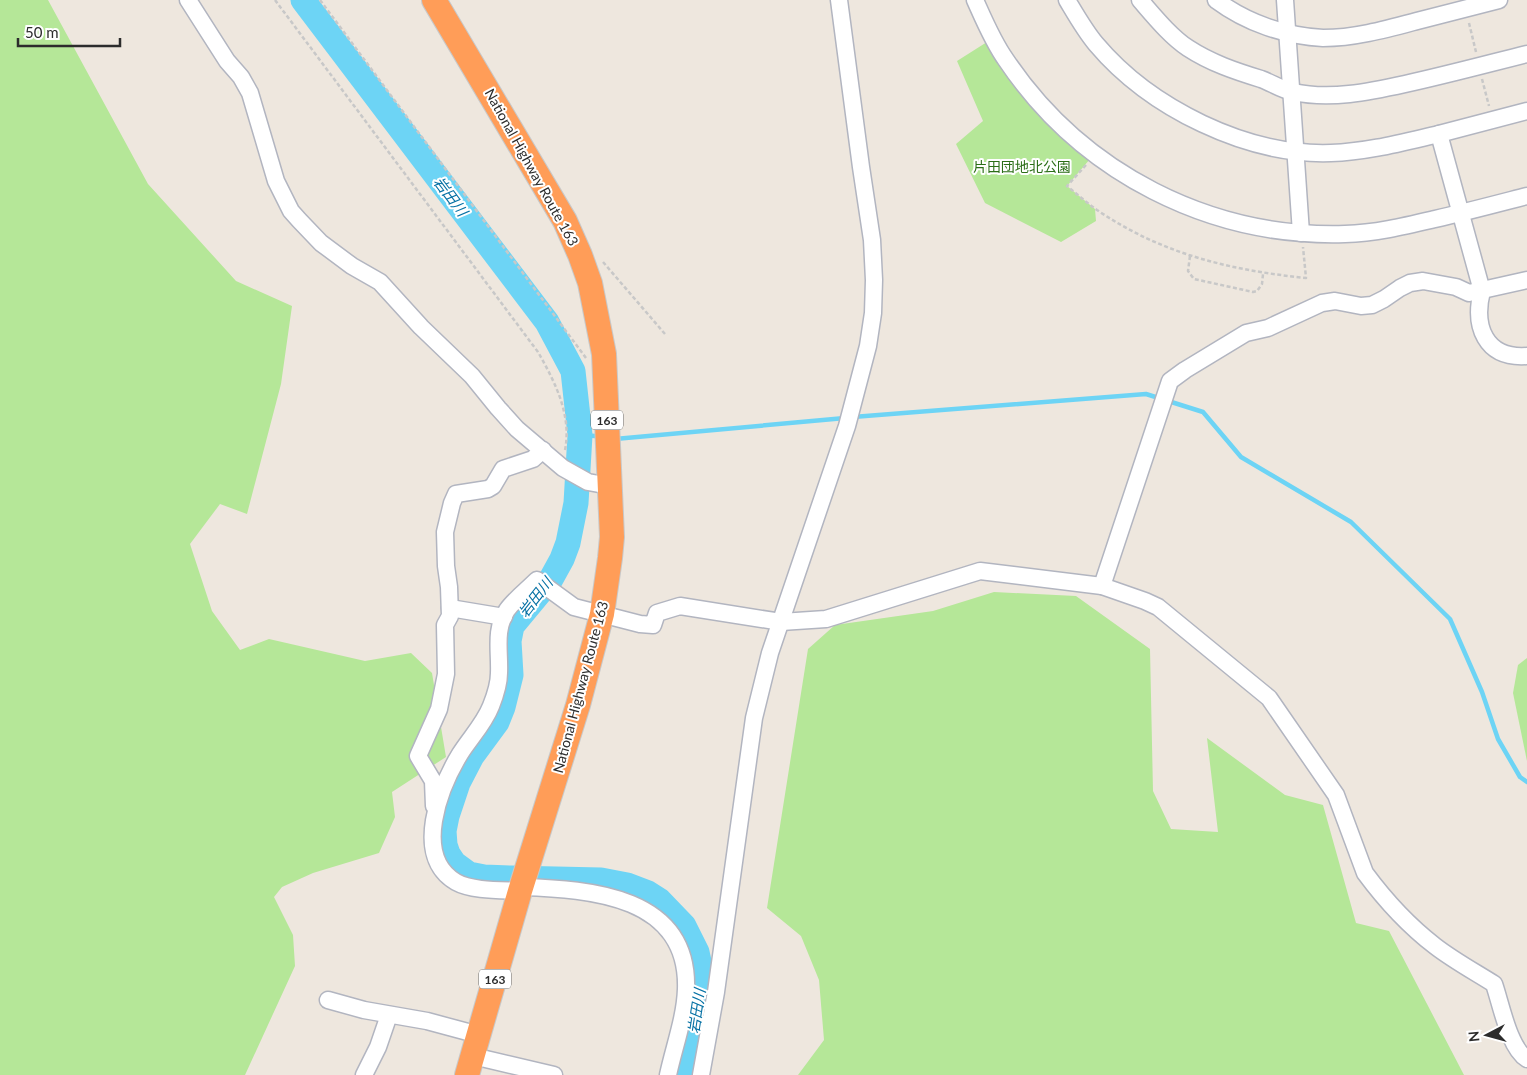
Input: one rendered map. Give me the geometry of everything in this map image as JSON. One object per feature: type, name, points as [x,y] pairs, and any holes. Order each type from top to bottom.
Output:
[{"type":"highway","name":"National Highway Route 163","points":[[434,0],[565,222],[590,283],[598,317],[604,366],[599,484],[612,537],[602,614],[578,705],[523,883],[473,1055]]},
{"type":"street","points":[[188,0],[250,93],[276,181],[291,211],[298,220],[321,243],[352,266],[380,282],[421,327],[472,376],[516,428],[562,467],[599,484]]},
{"type":"street","points":[[701,1075],[716,992],[754,718],[770,653],[847,426],[868,346],[873,313],[872,240],[839,0]]},
{"type":"street","points":[[974,0],[996,44],[1033,97],[1079,143],[1151,191],[1212,216],[1261,228],[1301,233],[1346,234],[1387,230],[1527,196]]},
{"type":"street","points":[[1067,0],[1096,44],[1130,78],[1163,102],[1190,118],[1218,131],[1249,141],[1296,152],[1331,153],[1366,149],[1439,134],[1527,110]]},
{"type":"street","points":[[1140,0],[1160,23],[1187,48],[1224,68],[1292,92],[1345,94],[1364,92],[1425,80],[1527,54]]},
{"type":"street","points":[[1216,0],[1236,14],[1289,34],[1323,38],[1370,33],[1499,0]]},
{"type":"street","points":[[1285,0],[1289,34],[1301,233]]},
{"type":"street","points":[[1439,134],[1482,291],[1478,306],[1483,335],[1497,350],[1517,356],[1527,356]]},
{"type":"street","points":[[1102,586],[1170,381],[1246,333],[1268,328],[1322,303],[1341,301],[1361,306],[1372,305],[1405,286],[1423,280],[1456,287],[1469,293],[1527,280]]},
{"type":"street","points":[[435,814],[433,781],[418,756],[439,709],[446,674],[445,625],[450,616],[450,608],[444,532],[452,503],[456,494],[488,489],[493,486],[503,469],[533,458],[543,450]]},
{"type":"street","points":[[668,1075],[686,988],[682,958],[674,938],[656,918],[623,900],[575,890],[523,883],[469,886],[456,882],[450,877],[438,862],[434,852],[432,829],[445,785],[459,756],[486,716],[491,705],[499,674],[498,636],[504,617],[507,610],[537,580],[574,607],[640,624],[653,625],[657,613],[680,606],[781,622],[826,619],[980,571],[1102,586],[1145,600],[1158,607],[1268,698],[1336,795],[1365,874],[1420,934],[1437,948],[1494,984],[1514,1046],[1527,1059]]},
{"type":"street","points":[[450,608],[504,617]]},
{"type":"street","points":[[328,1000],[364,1010],[427,1021],[473,1055],[554,1075]]},
{"type":"street","points":[[364,1075],[390,1015]]},
{"type":"path","points":[[275,0],[538,352],[554,380],[563,403],[567,428],[562,467]]},
{"type":"path","points":[[320,0],[586,359],[594,364],[604,366]]},
{"type":"path","points":[[1095,155],[1067,186],[1095,209],[1112,219],[1144,236],[1190,256],[1263,274],[1306,278],[1301,233]]},
{"type":"path","points":[[1190,256],[1188,271],[1194,279],[1248,292],[1257,291],[1262,284],[1263,274]]},
{"type":"green space","points":[[0,0],[48,0],[148,184],[236,281],[292,306],[281,384],[247,514],[220,504],[190,544],[212,611],[240,650],[269,639],[365,661],[411,653],[432,673],[446,757],[392,792],[395,817],[379,853],[313,873],[282,887],[274,897],[293,935],[295,966],[245,1075],[0,1075]]},
{"type":"green space","name":"片田団地北公園","points":[[987,42],[1027,99],[1051,126],[1090,159],[1067,186],[1095,209],[1096,221],[1061,242],[985,203],[956,144],[983,121],[957,61]]},
{"type":"green space","points":[[994,592],[1076,596],[1150,649],[1153,791],[1171,829],[1218,832],[1207,738],[1285,795],[1323,805],[1356,923],[1389,931],[1464,1075],[798,1075],[824,1040],[819,980],[801,936],[767,908],[808,649],[835,625],[933,611]]},
{"type":"green space","points":[[1527,658],[1527,761],[1513,693],[1518,665]]},
{"type":"waterway","name":"岩田川","points":[[303,0],[547,322],[573,371],[580,435],[576,503],[568,543],[551,579],[512,626],[509,641],[511,675],[503,707],[497,722],[472,756],[458,783],[444,831],[448,854],[454,863],[469,874],[484,877],[601,880],[627,885],[648,893],[659,900],[684,926],[697,952],[700,966],[702,983],[700,999],[684,1075]]},
{"type":"waterway","points":[[853,417],[1146,394],[1203,412],[1241,457],[1351,522],[1450,619],[1482,692],[1498,739],[1520,777],[1527,782]]},
{"type":"waterway","points":[[615,439],[845,418]]},
{"type":"waterway","points":[[580,435],[595,436]]}]
